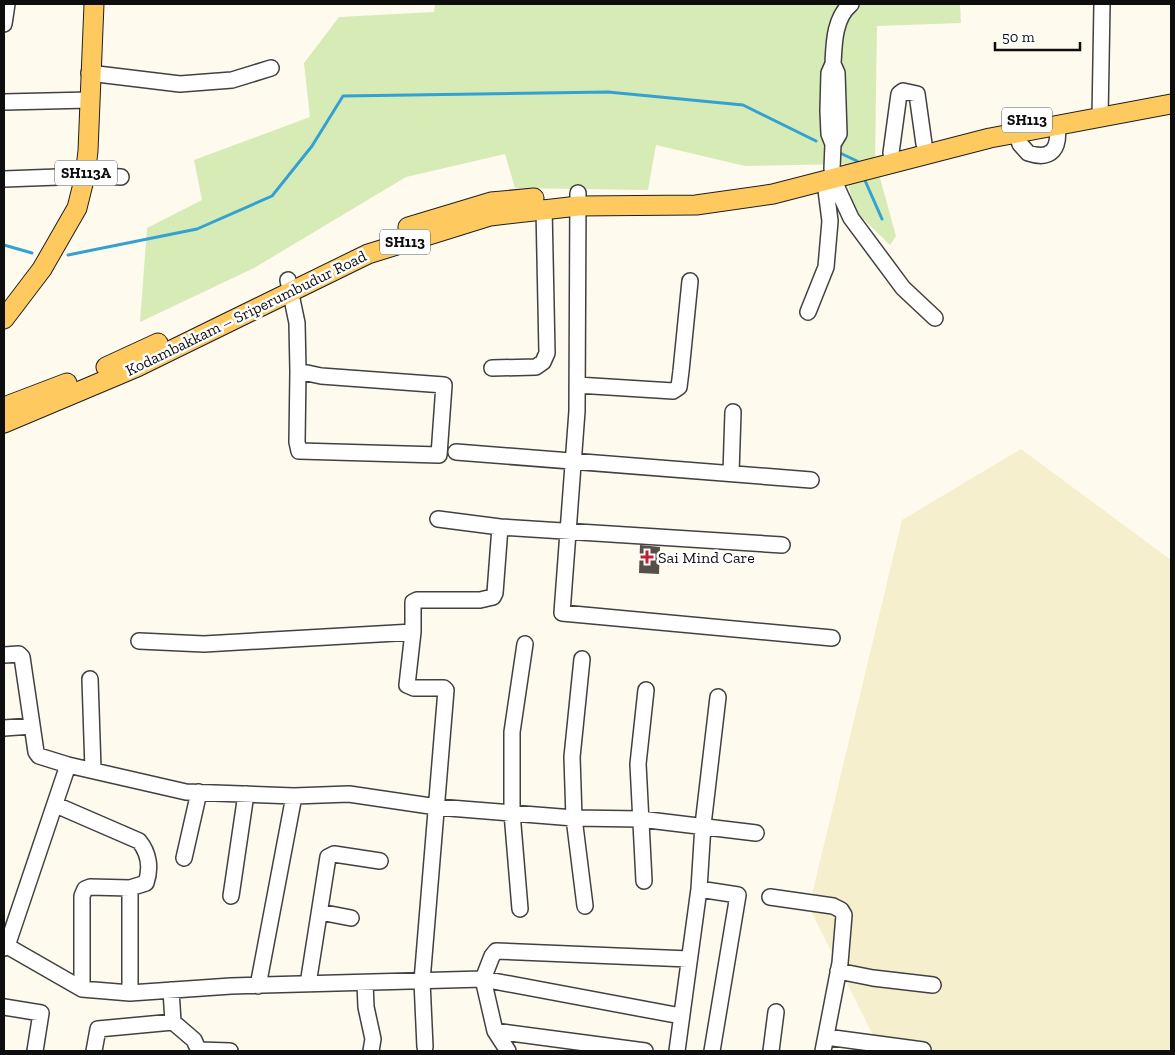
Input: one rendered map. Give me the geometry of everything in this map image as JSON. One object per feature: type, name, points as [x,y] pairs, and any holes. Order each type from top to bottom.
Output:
[{"type":"main road","name":"SH113A","points":[[4,319],[42,269],[77,208],[85,176],[94,4]]},
{"type":"main road","name":"Kodambakkam – Sriperumbudur Road","points":[[889,153],[1057,126],[1099,111],[1171,93]]},
{"type":"main road","name":"Kodambakkam – Sriperumbudur Road","points":[[4,423],[137,367],[289,286],[354,247],[468,208],[491,202],[578,199],[696,205],[773,194],[832,175],[923,138],[1099,111],[1171,104]]},
{"type":"main road","name":"Kodambakkam – Sriperumbudur Road","points":[[4,407],[98,371],[289,286],[368,254],[490,216],[544,208],[578,199]]},
{"type":"street","points":[[4,24],[8,4]]},
{"type":"street","points":[[808,312],[826,267],[833,144],[829,134],[833,111],[829,73],[839,21],[846,8],[851,4]]},
{"type":"street","points":[[1099,111],[1102,4]]},
{"type":"street","points":[[89,73],[180,84],[232,80],[271,68]]},
{"type":"street","points":[[889,153],[899,94],[903,91],[917,94],[923,138]]},
{"type":"street","points":[[4,102],[90,100]]},
{"type":"street","points":[[1016,133],[1020,144],[1028,153],[1044,154],[1052,152],[1056,147],[1057,126]]},
{"type":"street","points":[[832,175],[851,218],[903,288],[935,318]]},
{"type":"street","points":[[4,179],[85,176],[122,177]]},
{"type":"street","points":[[578,199],[577,385],[569,530],[562,613],[832,638]]},
{"type":"street","points":[[492,368],[536,367],[543,362],[547,353],[544,208]]},
{"type":"street","points":[[577,385],[673,391],[679,386],[690,281]]},
{"type":"street","points":[[289,286],[297,324],[297,442],[299,451],[439,455],[444,385],[316,376],[298,371]]},
{"type":"street","points":[[731,474],[733,412]]},
{"type":"street","points":[[456,452],[812,480]]},
{"type":"street","points":[[438,519],[500,527],[782,545]]},
{"type":"street","points":[[425,1047],[422,981],[446,690],[444,688],[409,688],[407,678],[413,632],[412,608],[413,602],[417,600],[480,600],[493,597],[495,593],[500,527]]},
{"type":"street","points":[[139,641],[204,644],[413,632]]},
{"type":"street","points":[[520,909],[512,813],[512,732],[525,644]]},
{"type":"street","points":[[4,655],[19,654],[22,657],[36,752],[39,756],[68,765],[93,769],[186,792],[294,796],[349,794],[437,807],[574,818],[640,819],[703,825],[756,833]]},
{"type":"street","points":[[582,659],[572,757],[574,818],[585,906]]},
{"type":"street","points":[[90,679],[93,769]]},
{"type":"street","points":[[644,881],[638,764],[646,690]]},
{"type":"street","points":[[677,1051],[699,889],[703,825],[718,697]]},
{"type":"street","points":[[4,728],[32,726]]},
{"type":"street","points":[[68,765],[56,805],[5,947],[82,989],[130,993],[308,984],[484,980],[681,1016]]},
{"type":"street","points":[[184,858],[199,792]]},
{"type":"street","points":[[231,896],[246,794]]},
{"type":"street","points":[[258,986],[294,796]]},
{"type":"street","points":[[56,805],[139,841],[147,852],[148,876],[146,883],[130,888],[90,887],[85,889],[82,896],[82,989]]},
{"type":"street","points":[[308,984],[331,854],[380,860]]},
{"type":"street","points":[[130,888],[130,993]]},
{"type":"street","points":[[699,889],[738,895],[712,1051]]},
{"type":"street","points":[[770,897],[834,906],[841,910],[844,916],[838,971],[824,1044],[923,1050]]},
{"type":"street","points":[[320,912],[351,918]]},
{"type":"street","points":[[508,1051],[495,1031],[484,980],[492,956],[500,950],[689,959]]},
{"type":"street","points":[[838,971],[873,978],[933,985]]},
{"type":"street","points":[[365,982],[366,1007],[373,1039],[371,1051]]},
{"type":"street","points":[[171,990],[173,1022],[194,1040],[199,1051],[230,1051]]},
{"type":"street","points":[[4,1007],[41,1013],[35,1051]]},
{"type":"street","points":[[771,1051],[776,1012]]},
{"type":"street","points":[[94,1051],[98,1029],[173,1022]]},
{"type":"street","points":[[495,1031],[645,1051]]},
{"type":"shaded area","points":[[1021,449],[1171,560],[1171,1051],[881,1051],[809,907],[902,520]]},
{"type":"green space","points":[[435,4],[960,4],[961,23],[877,26],[875,160],[896,236],[890,245],[854,210],[844,164],[745,166],[656,145],[648,190],[515,188],[505,154],[406,177],[254,268],[140,322],[147,228],[202,200],[194,160],[310,117],[304,63],[339,17],[434,12]]},
{"type":"building","points":[[640,545],[660,547],[659,574],[639,573]]},
{"type":"waterway","points":[[68,255],[197,229],[272,196],[312,146],[343,96],[608,92],[743,105],[816,141]]},
{"type":"waterway","points":[[840,153],[857,161],[859,166]]},
{"type":"waterway","points":[[863,176],[882,219]]},
{"type":"waterway","points":[[4,245],[32,253]]},
{"type":"place","name":"Sai Mind Care","points":[[647,557]]}]
